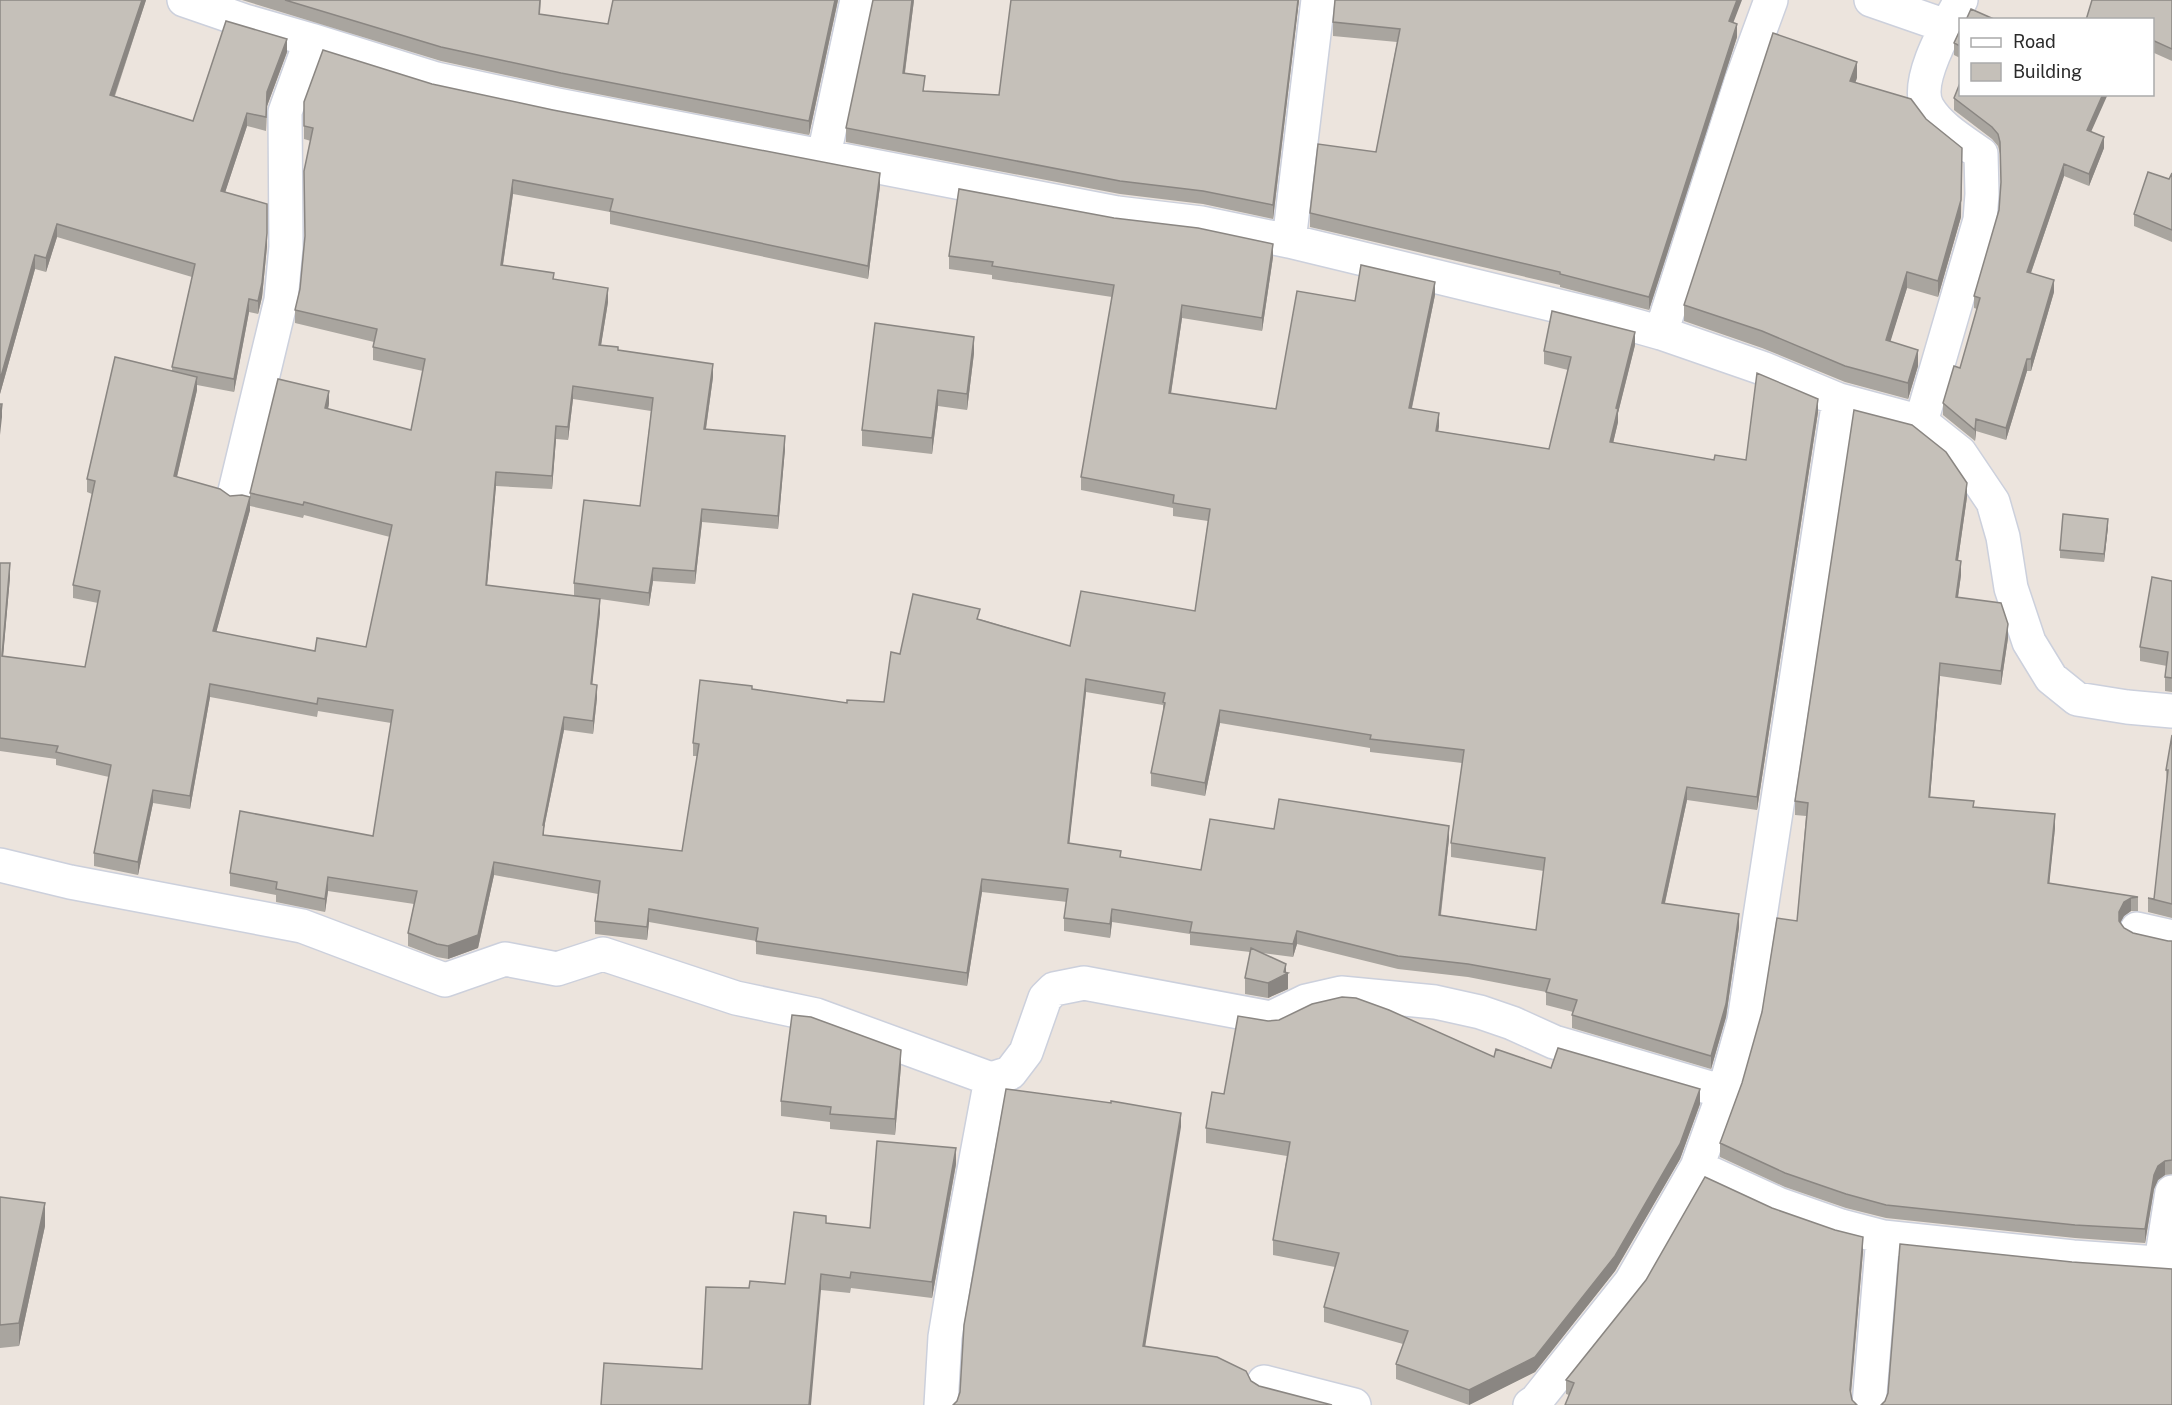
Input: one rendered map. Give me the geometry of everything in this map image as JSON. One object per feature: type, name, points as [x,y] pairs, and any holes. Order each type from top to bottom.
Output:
[{"type":"street","points":[[184,0],[436,79],[557,105],[1117,213],[1201,223],[1608,318],[1661,333],[1761,368],[1839,400],[1921,422],[1960,453],[1993,502],[2011,588],[2029,642],[2051,678],[2077,699],[2172,711]]},
{"type":"street","points":[[824,155],[858,0]]},
{"type":"street","points":[[1289,242],[1318,0]]},
{"type":"street","points":[[1661,333],[1737,94],[1771,0]]},
{"type":"street","points":[[1871,0],[1954,13],[1923,83],[1927,107],[1946,129],[1981,154],[1983,194],[1980,220],[1921,422]]},
{"type":"street","points":[[235,490],[281,300],[286,247],[285,112],[311,40]]},
{"type":"street","points":[[1530,1405],[1536,1401],[1632,1282],[1697,1167],[1724,1092],[1744,1020],[1839,400]]},
{"type":"street","points":[[0,865],[70,882],[302,926],[445,980],[505,959],[556,969],[603,954],[736,999],[816,1015],[991,1079],[1010,1073],[1026,1052],[1044,998],[1054,989],[1084,983],[1271,1018],[1306,1001],[1341,993],[1435,1002],[1480,1012],[1512,1023],[1554,1042],[1724,1092]]},
{"type":"street","points":[[2137,929],[2172,937]]},
{"type":"street","points":[[941,1405],[947,1326],[991,1079]]},
{"type":"street","points":[[1697,1167],[1778,1204],[1841,1226],[1883,1237],[2073,1257],[2167,1263],[2172,1192]]},
{"type":"street","points":[[1869,1405],[1883,1237]]},
{"type":"street","points":[[1264,1382],[1354,1405]]},
{"type":"building","points":[[0,0],[142,0],[110,95],[193,121],[226,21],[287,39],[267,92],[266,117],[247,113],[221,191],[267,204],[267,233],[262,283],[258,301],[249,299],[234,379],[172,367],[195,264],[57,224],[46,258],[35,255],[0,380]]},
{"type":"building","points":[[285,0],[540,0],[539,14],[608,24],[613,0],[835,0],[809,121],[561,73],[441,47]]},
{"type":"building","points":[[873,0],[912,0],[903,73],[925,76],[923,91],[999,95],[1011,0],[1298,0],[1273,205],[1203,191],[1120,181],[846,128]]},
{"type":"building","points":[[1335,0],[1737,0],[1729,21],[1737,24],[1649,297],[1560,274],[1560,272],[1310,213],[1318,144],[1376,152],[1400,29],[1333,22]]},
{"type":"building","points":[[2092,0],[2172,0],[2172,49],[2154,41],[2154,18],[2087,18]]},
{"type":"building","points":[[1971,9],[1991,18],[1967,18]]},
{"type":"building","points":[[1959,32],[1959,46],[1954,43]]},
{"type":"building","points":[[1773,33],[1857,62],[1850,81],[1911,99],[1926,119],[1962,148],[1961,200],[1938,281],[1907,272],[1886,340],[1918,350],[1908,383],[1845,366],[1762,331],[1684,305]]},
{"type":"building","points":[[323,50],[432,84],[553,110],[880,173],[868,266],[610,211],[613,199],[513,180],[501,265],[554,273],[553,279],[608,288],[599,345],[618,347],[618,350],[713,364],[704,429],[785,436],[778,516],[702,509],[695,571],[653,568],[649,593],[574,583],[584,500],[640,506],[653,398],[573,386],[568,427],[556,426],[552,476],[496,472],[486,585],[600,599],[591,684],[597,685],[593,721],[564,717],[543,835],[682,851],[699,744],[693,743],[700,680],[752,686],[752,689],[847,703],[847,700],[884,702],[891,652],[900,654],[913,594],[980,609],[977,619],[1070,646],[1081,591],[1195,611],[1210,509],[1173,503],[1174,495],[1081,477],[1114,285],[992,266],[993,262],[949,256],[959,189],[1114,218],[1198,228],[1273,244],[1262,318],[1182,305],[1169,393],[1276,409],[1297,291],[1355,301],[1361,265],[1435,282],[1409,408],[1439,413],[1436,431],[1549,449],[1571,357],[1544,351],[1552,311],[1635,332],[1610,442],[1714,460],[1715,455],[1746,460],[1757,373],[1818,399],[1757,797],[1687,787],[1662,903],[1739,914],[1726,1004],[1711,1056],[1572,1015],[1577,1000],[1546,992],[1550,979],[1468,964],[1398,956],[1297,931],[1293,944],[1190,932],[1192,922],[1112,909],[1110,924],[1064,918],[1068,889],[982,879],[967,973],[756,941],[758,928],[649,909],[647,927],[595,921],[600,881],[494,862],[478,935],[448,946],[437,944],[408,933],[417,891],[328,877],[325,899],[276,889],[277,882],[230,873],[240,811],[373,836],[393,710],[318,698],[317,704],[210,684],[190,796],[153,790],[138,862],[94,853],[111,765],[56,752],[58,746],[0,738],[0,563],[10,563],[2,656],[85,667],[100,591],[73,585],[95,481],[87,479],[115,357],[197,377],[174,476],[220,489],[230,496],[250,497],[213,631],[315,651],[317,638],[366,647],[392,525],[304,502],[303,505],[250,493],[278,379],[329,391],[325,408],[411,430],[425,359],[373,347],[377,329],[295,310],[300,289],[305,236],[304,171],[313,128],[304,126],[304,102]],"holes":[[[1086,679],[1165,693],[1151,773],[1205,783],[1220,710],[1371,735],[1370,739],[1464,750],[1451,843],[1545,858],[1536,930],[1439,915],[1449,826],[1279,799],[1274,829],[1210,819],[1201,870],[1120,857],[1121,851],[1068,843]]]},
{"type":"building","points":[[1959,86],[1959,96],[2102,96],[2087,130],[2104,137],[2089,174],[2064,164],[2027,272],[2054,280],[2031,359],[2027,359],[2006,428],[1976,419],[1975,430],[1943,403],[1954,366],[1960,368],[1980,298],[1974,296],[1999,210],[2001,182],[1998,134],[1954,98]]},
{"type":"building","points":[[2148,172],[2169,179],[2172,173],[2172,230],[2134,214]]},
{"type":"building","points":[[875,323],[974,337],[967,394],[938,390],[932,438],[862,430]]},
{"type":"building","points":[[1854,410],[1912,425],[1946,452],[1967,483],[1956,560],[1961,561],[1956,597],[2001,603],[2008,624],[2001,671],[1940,663],[1929,797],[1974,801],[1973,807],[2055,814],[2048,883],[2138,897],[2124,902],[2119,912],[2119,921],[2124,928],[2133,933],[2172,941],[2172,1160],[2165,1161],[2158,1166],[2154,1175],[2145,1229],[2075,1225],[1886,1205],[1785,1173],[1720,1143],[1742,1083],[1762,1012],[1777,918],[1797,921],[1808,803],[1795,801]]},
{"type":"building","points":[[2063,514],[2108,519],[2104,554],[2060,550]]},
{"type":"building","points":[[2152,577],[2172,581],[2172,678],[2165,677],[2168,652],[2140,647]]},
{"type":"building","points":[[2172,735],[2172,904],[2148,898],[2154,899],[2168,770],[2166,770]]},
{"type":"building","points":[[1251,948],[1286,964],[1284,972],[1288,973],[1268,983],[1245,978]]},
{"type":"building","points":[[1342,997],[1356,998],[1389,1010],[1494,1057],[1496,1049],[1551,1068],[1558,1048],[1700,1089],[1680,1144],[1615,1256],[1535,1357],[1469,1390],[1396,1364],[1408,1331],[1324,1307],[1339,1253],[1273,1240],[1290,1142],[1206,1128],[1212,1092],[1224,1094],[1238,1016],[1268,1021],[1279,1020],[1312,1004]]},
{"type":"building","points":[[792,1015],[811,1017],[901,1050],[895,1119],[830,1114],[831,1107],[781,1101]]},
{"type":"building","points":[[1006,1089],[1111,1103],[1111,1101],[1181,1113],[1143,1346],[1217,1357],[1246,1371],[1251,1381],[1259,1386],[1332,1405],[953,1405],[960,1392],[964,1325]]},
{"type":"building","points":[[877,1141],[956,1148],[932,1282],[851,1272],[850,1278],[821,1274],[809,1405],[601,1405],[604,1363],[702,1369],[706,1287],[749,1288],[750,1281],[785,1284],[794,1212],[826,1216],[826,1223],[870,1228]]},
{"type":"building","points":[[1705,1177],[1772,1208],[1835,1230],[1863,1237],[1850,1390],[1852,1400],[1857,1405],[1565,1405],[1574,1383],[1566,1380],[1646,1280]]},
{"type":"building","points":[[0,1197],[45,1203],[19,1323],[0,1325]]},
{"type":"building","points":[[1900,1244],[2072,1262],[2172,1269],[2172,1405],[1881,1405],[1888,1393]]}]
